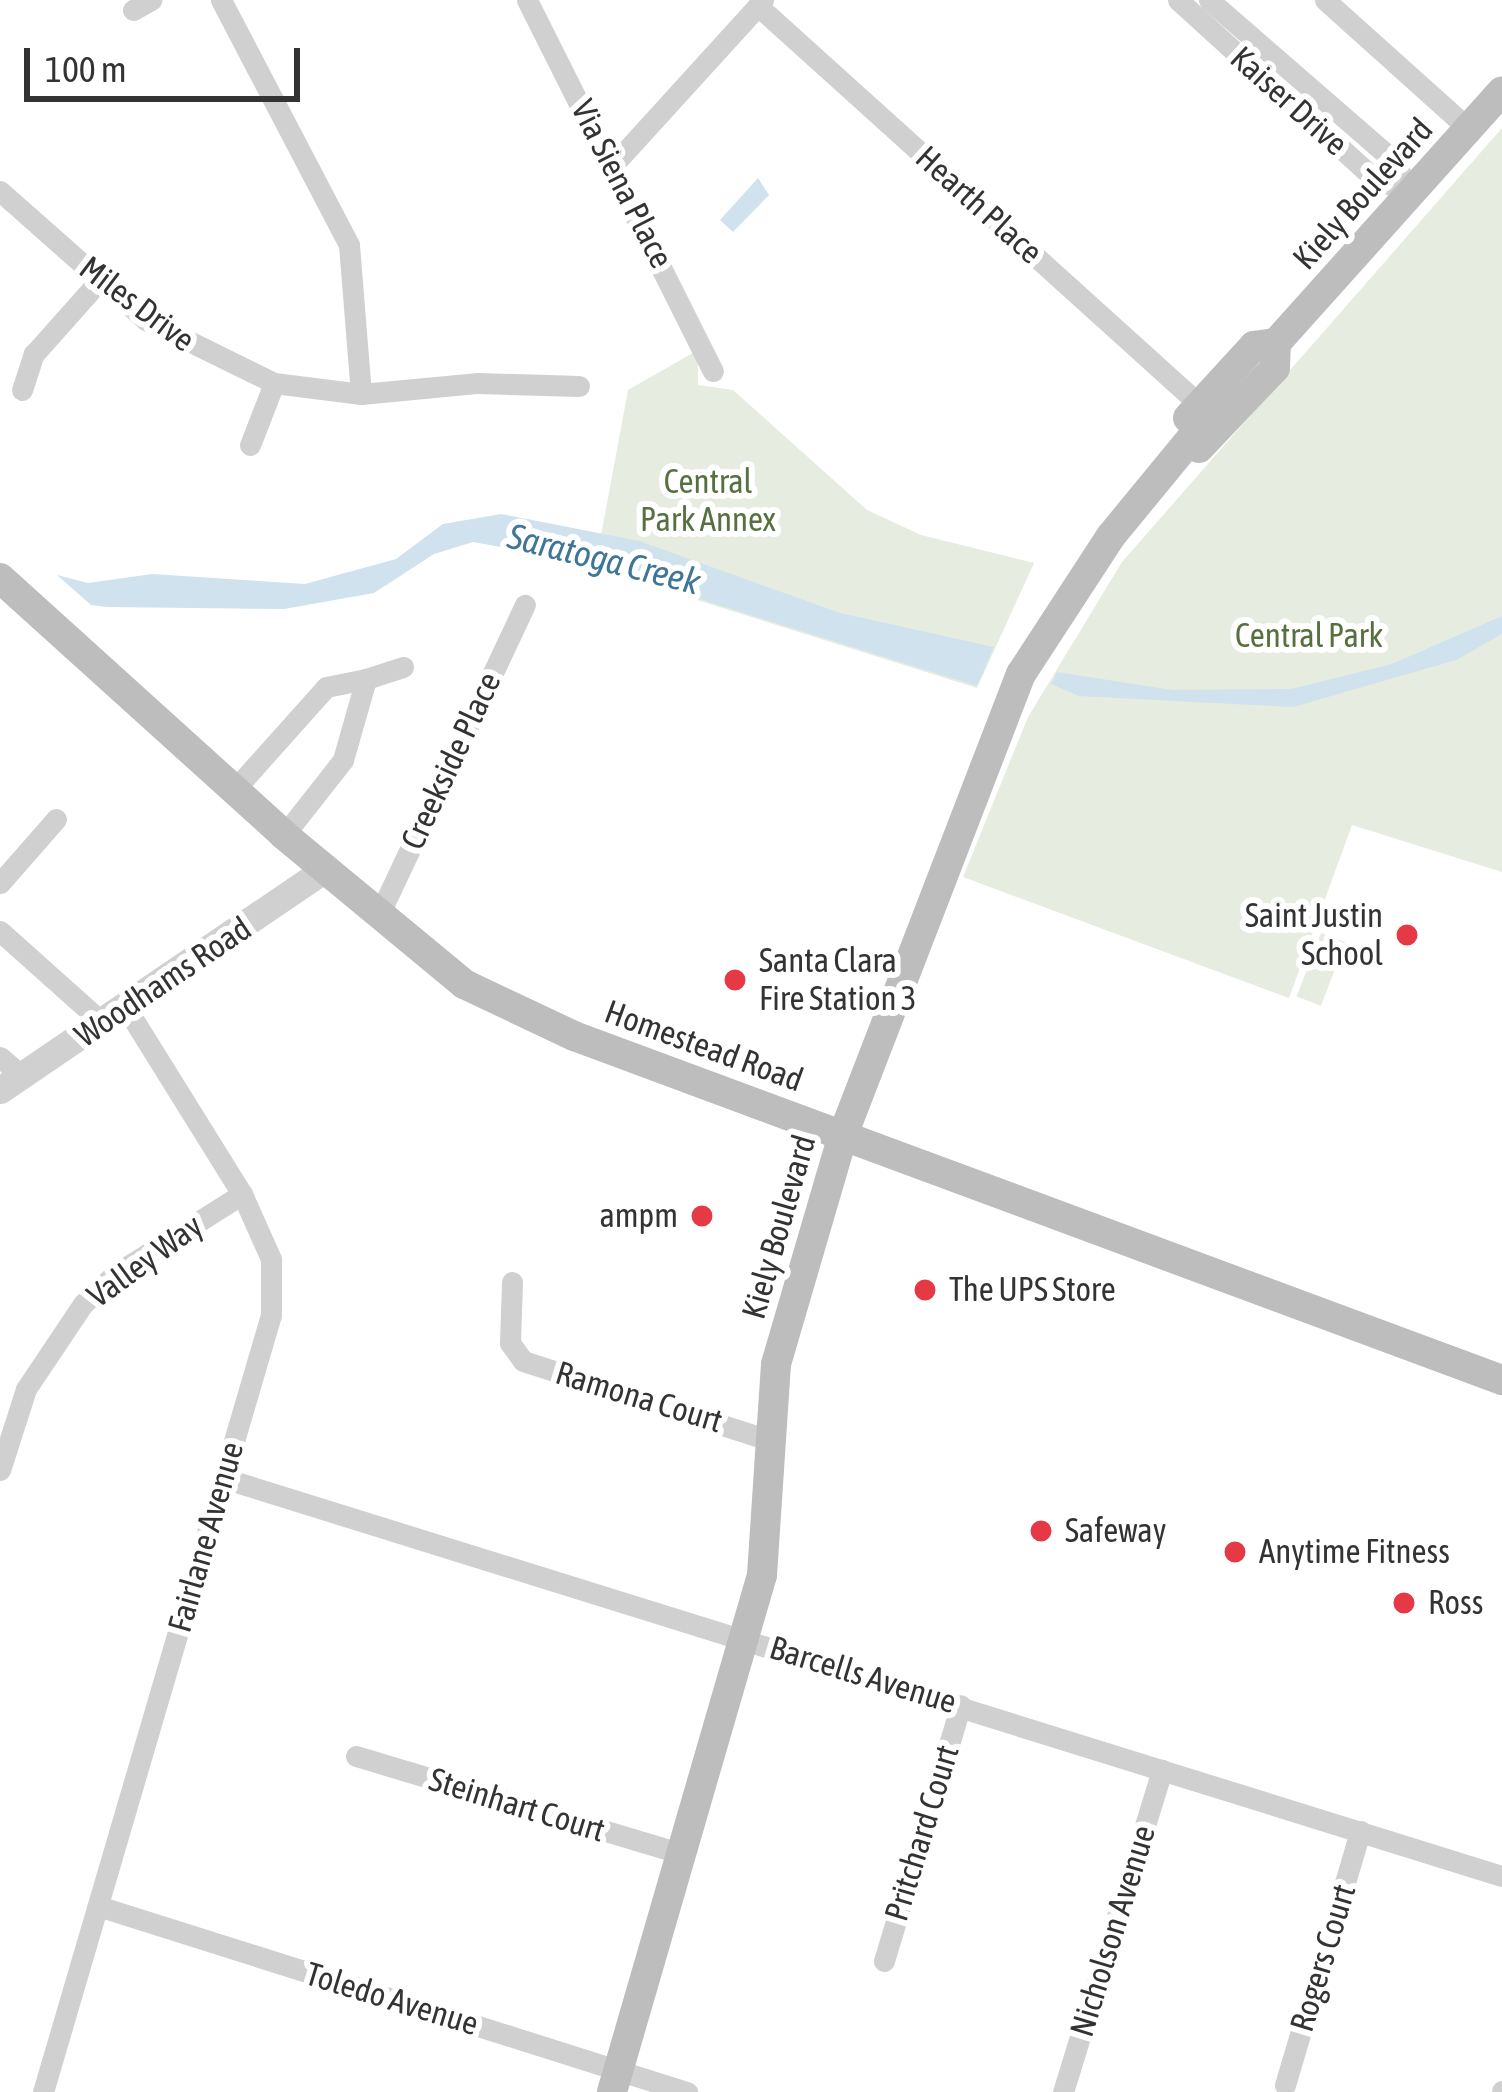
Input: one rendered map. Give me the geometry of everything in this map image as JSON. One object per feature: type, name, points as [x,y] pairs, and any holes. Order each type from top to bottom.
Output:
[{"type":"main road","name":"Kiely Boulevard","points":[[1185,445],[1202,449],[1263,382],[1275,368],[1276,343],[1502,91]]},
{"type":"main road","name":"Kiely Boulevard","points":[[1185,445],[1181,426],[1254,346],[1276,343]]},
{"type":"main road","name":"Kiely Boulevard","points":[[616,2081],[744,1638],[770,1519],[766,1439],[776,1364],[843,1135],[1021,674],[1093,561],[1185,445]]},
{"type":"main road","name":"Homestead Road","points":[[0,578],[284,835],[464,984],[513,1009],[843,1135],[1502,1380]]},
{"type":"street","points":[[221,0],[349,245],[361,394]]},
{"type":"street","name":"Via Siena Place","points":[[527,0],[712,370]]},
{"type":"street","name":"Kaiser Drive","points":[[1178,0],[1375,178],[1412,193]]},
{"type":"street","points":[[1324,0],[1468,129]]},
{"type":"street","points":[[613,165],[760,3]]},
{"type":"street","name":"Hearth Place","points":[[760,3],[1200,405]]},
{"type":"street","points":[[1209,28],[1220,4]]},
{"type":"street","name":"Kaiser Drive","points":[[1220,4],[1392,159],[1412,193]]},
{"type":"street","name":"Miles Drive","points":[[0,191],[99,281],[208,356],[274,383],[361,394],[478,383],[579,386]]},
{"type":"street","points":[[22,390],[34,354],[99,281]]},
{"type":"street","points":[[250,445],[274,383]]},
{"type":"street","name":"Creekside Place","points":[[378,917],[525,605]]},
{"type":"street","points":[[234,790],[326,687],[403,667]]},
{"type":"street","points":[[284,835],[343,760],[366,679]]},
{"type":"street","points":[[0,884],[56,819]]},
{"type":"street","name":"Woodhams Road","points":[[7,1075],[114,1015],[324,869]]},
{"type":"street","name":"Fairlane Avenue","points":[[0,931],[114,1015],[242,1194],[271,1259],[271,1315],[44,2092]]},
{"type":"street","name":"Valley Way","points":[[0,1470],[26,1389],[82,1304],[242,1194]]},
{"type":"street","name":"Ramona Court","points":[[512,1282],[510,1343],[523,1361],[766,1439]]},
{"type":"street","name":"Barcells Avenue","points":[[223,1478],[1502,1876]]},
{"type":"street","name":"Pritchard Court","points":[[884,1961],[961,1705]]},
{"type":"street","name":"Steinhart Court","points":[[356,1756],[679,1853]]},
{"type":"street","name":"Nicholson Avenue","points":[[1063,2092],[1162,1770]]},
{"type":"street","name":"Rogers Court","points":[[1285,2085],[1360,1832]]},
{"type":"street","name":"Toledo Avenue","points":[[98,1906],[616,2081],[687,2092]]},
{"type":"green space","name":"Central Park","points":[[1502,128],[1502,872],[1352,825],[1289,998],[963,877],[1028,717],[1122,562]]},
{"type":"green space","name":"Central Park Annex","points":[[698,350],[698,385],[733,390],[867,510],[921,535],[1034,563],[977,688],[595,568],[628,390]]},
{"type":"green space","points":[[1321,933],[1345,942],[1321,1006],[1297,996]]},
{"type":"water","points":[[758,178],[769,195],[733,232],[720,220]]},
{"type":"water","name":"Saratoga Creek","points":[[501,514],[639,541],[840,613],[994,647],[977,686],[578,561],[473,542],[434,554],[374,593],[284,609],[91,605],[57,575],[88,583],[152,574],[305,584],[396,559],[443,524]]},
{"type":"water","points":[[1502,616],[1502,634],[1456,660],[1293,707],[1079,696],[1051,684],[1057,672],[1172,690],[1291,689],[1392,664]]},
{"type":"place","name":"Saint Justin School","points":[[1407,935]]},
{"type":"place","name":"Santa Clara Fire Station 3","points":[[735,980]]},
{"type":"place","name":"ampm","points":[[702,1216]]},
{"type":"place","name":"The UPS Store","points":[[925,1290]]},
{"type":"place","name":"Safeway","points":[[1041,1531]]},
{"type":"place","name":"Anytime Fitness","points":[[1235,1552]]},
{"type":"place","name":"Ross","points":[[1404,1603]]}]
